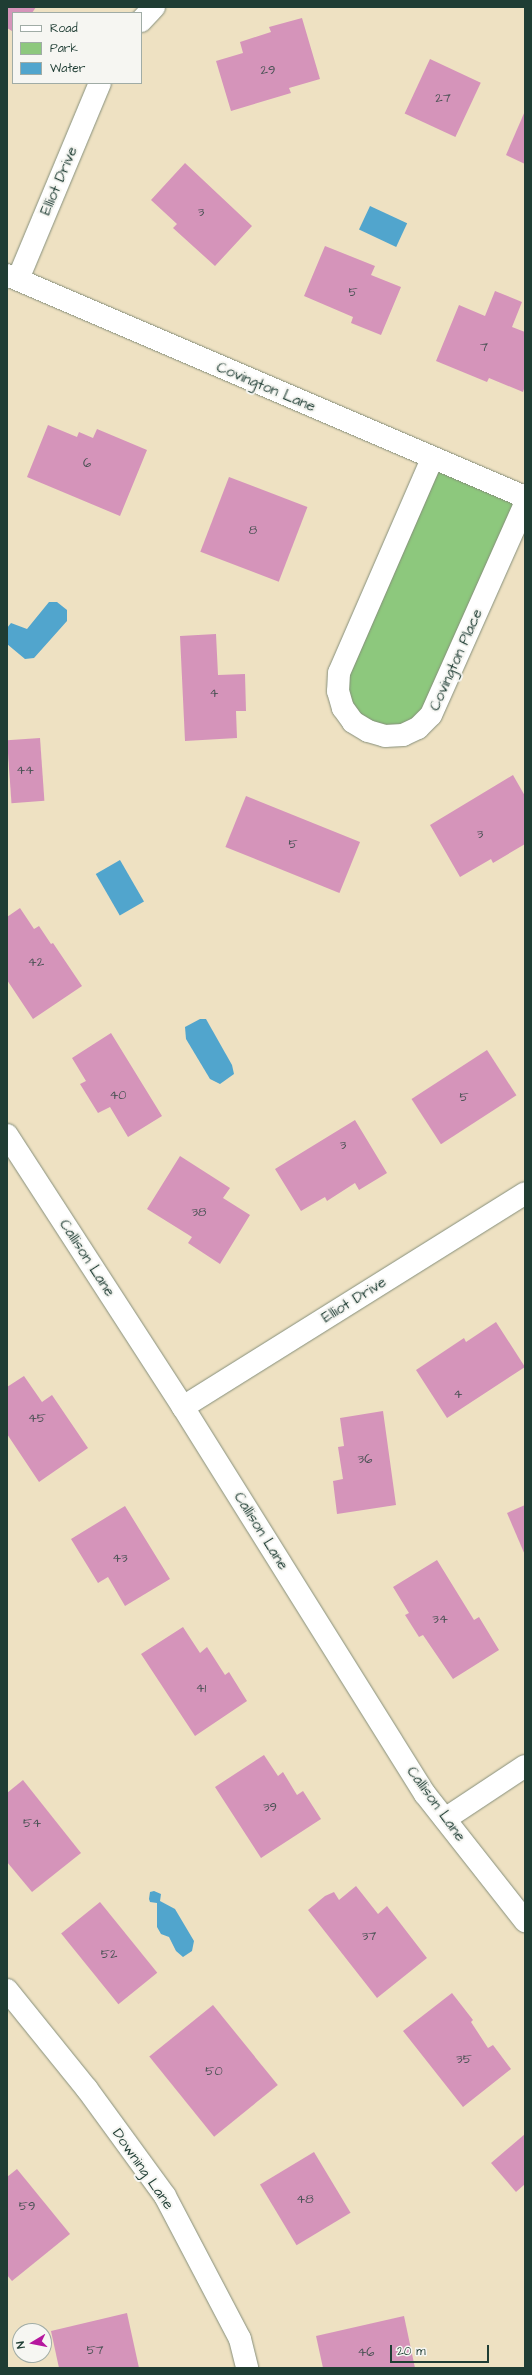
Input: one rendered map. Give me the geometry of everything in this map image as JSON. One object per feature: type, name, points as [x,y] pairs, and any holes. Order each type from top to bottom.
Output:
[{"type":"street","points":[[142,20],[154,7]]},
{"type":"street","name":"Elliot Drive","points":[[12,277],[100,84]]},
{"type":"street","name":"Covington Lane","points":[[12,277],[432,459],[525,497]]},
{"type":"street","name":"Covington Place","points":[[432,459],[339,673],[338,691],[343,708],[353,722],[368,731],[385,736],[403,735],[418,728],[431,716],[525,504]]},
{"type":"street","name":"Callison Lane","points":[[7,1135],[183,1407],[425,1794],[525,1921]]},
{"type":"street","name":"Elliot Drive","points":[[183,1407],[525,1193]]},
{"type":"street","points":[[446,1819],[525,1766]]},
{"type":"street","name":"Downing Lane","points":[[7,1990],[86,2089],[165,2196],[240,2339],[247,2368]]},
{"type":"green space","points":[[432,459],[525,497],[439,700],[403,735],[353,722],[339,673]]},
{"type":"water","points":[[370,206],[407,223],[396,247],[359,230]]},
{"type":"water","points":[[49,602],[57,602],[67,610],[67,621],[34,658],[25,659],[7,644],[7,628],[11,623],[27,629]]},
{"type":"water","points":[[120,860],[144,902],[120,916],[96,874]]},
{"type":"water","points":[[200,1019],[206,1019],[232,1065],[234,1074],[220,1084],[210,1079],[186,1039],[185,1027]]},
{"type":"water","points":[[154,1891],[161,1894],[160,1901],[175,1909],[194,1941],[192,1951],[183,1957],[176,1951],[169,1937],[161,1934],[157,1927],[157,1903],[150,1902],[149,1899],[150,1892]]},
{"type":"building","points":[[7,7],[36,7],[33,12],[12,12],[12,31],[7,28]]},
{"type":"building","points":[[302,18],[320,79],[289,88],[291,93],[231,111],[216,61],[243,53],[240,42],[271,32],[269,27]]},
{"type":"building","points":[[430,59],[481,83],[455,137],[405,113]]},
{"type":"building","points":[[525,111],[525,164],[506,155]]},
{"type":"building","points":[[185,163],[252,226],[215,266],[173,228],[177,224],[151,200]]},
{"type":"building","points":[[325,246],[375,266],[371,275],[401,287],[381,335],[351,323],[353,317],[304,296]]},
{"type":"building","points":[[495,291],[522,302],[512,327],[525,332],[525,386],[523,392],[489,378],[487,382],[436,361],[459,305],[485,316]]},
{"type":"building","points":[[48,425],[77,437],[79,432],[93,438],[97,429],[147,450],[120,516],[27,477]]},
{"type":"building","points":[[229,477],[307,507],[279,582],[200,552]]},
{"type":"building","points":[[216,634],[218,675],[245,674],[246,711],[236,711],[237,738],[185,741],[180,636]]},
{"type":"building","points":[[40,738],[44,801],[11,803],[7,740]]},
{"type":"building","points":[[513,775],[525,796],[525,844],[493,863],[491,859],[460,877],[430,825]]},
{"type":"building","points":[[246,796],[360,842],[339,893],[225,847]]},
{"type":"building","points":[[20,908],[34,929],[39,926],[51,944],[53,943],[82,986],[33,1019],[7,980],[7,917]]},
{"type":"building","points":[[111,1033],[162,1116],[128,1137],[110,1107],[98,1113],[80,1084],[86,1081],[72,1058]]},
{"type":"building","points":[[487,1050],[516,1095],[441,1144],[412,1099]]},
{"type":"building","points":[[355,1120],[387,1173],[359,1190],[355,1183],[327,1201],[325,1197],[301,1211],[275,1169]]},
{"type":"building","points":[[180,1156],[230,1188],[223,1198],[250,1215],[220,1264],[188,1243],[192,1237],[147,1209]]},
{"type":"building","points":[[496,1322],[525,1367],[447,1418],[416,1370],[464,1338],[466,1342]]},
{"type":"building","points":[[24,1376],[42,1402],[52,1395],[88,1448],[39,1482],[7,1434],[7,1387]]},
{"type":"building","points":[[383,1411],[396,1505],[337,1514],[333,1481],[343,1479],[338,1447],[344,1446],[340,1418]]},
{"type":"building","points":[[525,1505],[525,1555],[507,1513]]},
{"type":"building","points":[[125,1506],[170,1579],[125,1606],[108,1577],[98,1583],[71,1539]]},
{"type":"building","points":[[437,1560],[474,1620],[479,1617],[499,1650],[453,1679],[423,1635],[419,1637],[405,1615],[409,1613],[393,1587]]},
{"type":"building","points":[[183,1627],[200,1653],[207,1647],[225,1675],[229,1672],[247,1701],[195,1736],[141,1654]]},
{"type":"building","points":[[264,1755],[278,1776],[283,1772],[297,1795],[303,1791],[321,1819],[261,1858],[215,1787]]},
{"type":"building","points":[[23,1780],[81,1853],[32,1892],[7,1862],[7,1793]]},
{"type":"building","points":[[356,1886],[378,1914],[387,1906],[427,1958],[377,1998],[308,1910],[325,1896],[334,1892],[339,1900]]},
{"type":"building","points":[[100,1902],[157,1973],[118,2004],[61,1933]]},
{"type":"building","points":[[452,1993],[473,2020],[471,2022],[488,2048],[493,2045],[511,2069],[463,2107],[403,2031]]},
{"type":"building","points":[[213,2005],[278,2085],[214,2137],[149,2057]]},
{"type":"building","points":[[525,2134],[525,2184],[516,2192],[491,2163]]},
{"type":"building","points":[[314,2152],[351,2213],[297,2245],[260,2184]]},
{"type":"building","points":[[17,2169],[70,2234],[12,2281],[7,2275],[7,2177]]},
{"type":"building","points":[[127,2313],[139,2368],[59,2368],[52,2331]]},
{"type":"building","points":[[404,2316],[415,2368],[323,2368],[316,2336]]}]
